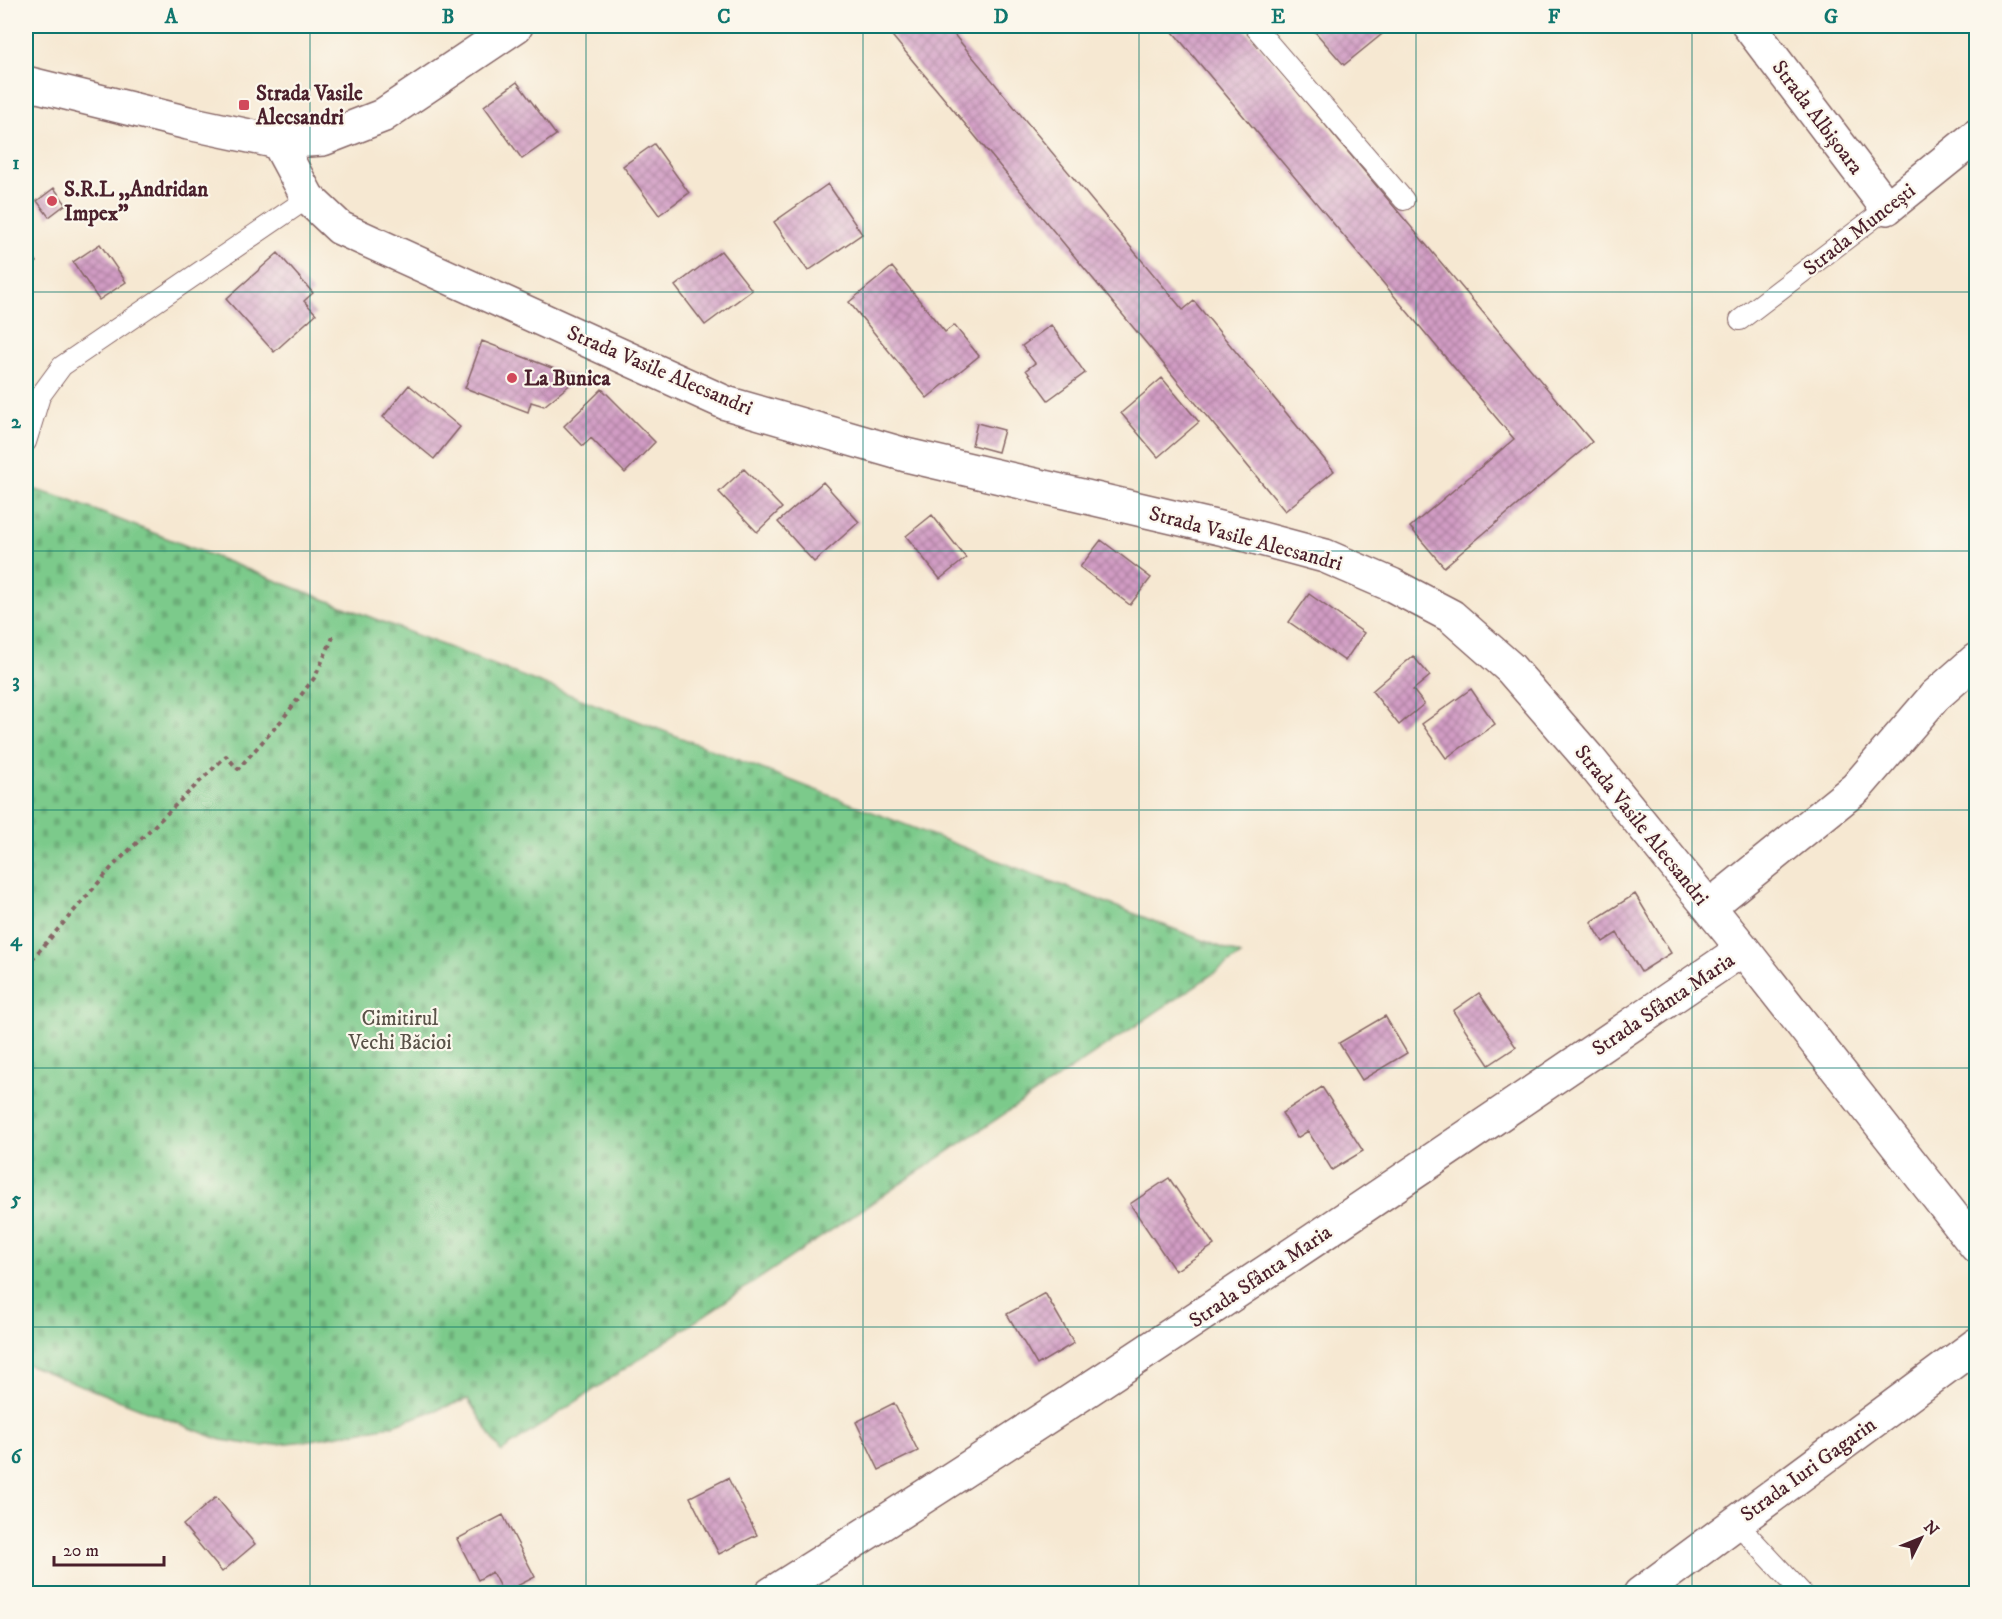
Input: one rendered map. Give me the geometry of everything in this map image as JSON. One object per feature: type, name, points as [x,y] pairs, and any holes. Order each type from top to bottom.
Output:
[{"type":"street","points":[[26,83],[188,123],[278,142],[323,139],[382,116],[516,26]]},
{"type":"street","name":"Strada Albișoara","points":[[1749,26],[1887,208]]},
{"type":"street","name":"Strada Muncești","points":[[1887,208],[1977,136]]},
{"type":"street","name":"Strada Vasile Alecsandri","points":[[278,142],[308,198],[340,228],[726,404],[906,455],[1224,529],[1324,555],[1392,585],[1451,616],[1510,668],[1589,759],[1743,949],[1977,1246]]},
{"type":"street","points":[[1709,907],[1856,788],[1935,696],[1977,660]]},
{"type":"street","name":"Strada Sfânta Maria","points":[[771,1593],[893,1517],[1193,1320],[1743,949]]},
{"type":"street","name":"Strada Iuri Gagarin","points":[[1640,1593],[1977,1345]]},
{"type":"lane","points":[[1254,26],[1404,200]]},
{"type":"lane","points":[[26,442],[40,396],[62,366],[308,198]]},
{"type":"lane","name":"Strada Muncești","points":[[1740,320],[1887,208]]},
{"type":"lane","points":[[1736,1522],[1803,1593]]},
{"type":"path","points":[[26,966],[113,866],[226,756],[238,770],[281,721],[315,677],[334,635]]},
{"type":"green space","name":"Cimitirul Vechi Băcioi","points":[[26,487],[66,499],[1241,955],[501,1452],[468,1399],[390,1426],[305,1441],[261,1446],[221,1440],[26,1364]]},
{"type":"building","points":[[884,26],[947,26],[1183,310],[1194,301],[1334,471],[1285,511]]},
{"type":"building","points":[[1168,26],[1242,26],[1592,442],[1444,567],[1410,527],[1514,439]]},
{"type":"building","points":[[1310,26],[1392,26],[1344,65]]},
{"type":"building","points":[[517,82],[556,135],[522,159],[484,106]]},
{"type":"building","points":[[654,144],[689,193],[659,215],[623,166]]},
{"type":"building","points":[[828,184],[862,234],[808,271],[774,222]]},
{"type":"building","points":[[54,188],[66,204],[49,217],[37,201]]},
{"type":"building","points":[[26,244],[37,262],[26,269]]},
{"type":"building","points":[[100,244],[126,282],[99,300],[73,262]]},
{"type":"building","points":[[721,251],[752,290],[705,325],[675,286]]},
{"type":"building","points":[[278,253],[313,293],[304,301],[316,314],[274,352],[226,299]]},
{"type":"building","points":[[892,267],[945,332],[954,325],[979,356],[927,398],[849,302]]},
{"type":"building","points":[[1051,325],[1085,373],[1048,400],[1026,370],[1035,363],[1022,346]]},
{"type":"building","points":[[482,341],[578,378],[544,406],[531,402],[528,412],[465,388]]},
{"type":"building","points":[[1162,378],[1199,422],[1158,457],[1121,413]]},
{"type":"building","points":[[409,385],[460,427],[434,459],[383,417]]},
{"type":"building","points":[[602,389],[655,442],[625,473],[591,438],[583,446],[564,426]]},
{"type":"building","points":[[977,423],[1004,430],[998,452],[972,445]]},
{"type":"building","points":[[744,469],[782,508],[757,532],[719,492]]},
{"type":"building","points":[[823,482],[859,522],[814,562],[778,522]]},
{"type":"building","points":[[932,515],[966,558],[940,579],[906,536]]},
{"type":"building","points":[[1101,540],[1151,578],[1130,605],[1080,567]]},
{"type":"building","points":[[1309,594],[1364,633],[1345,661],[1289,622]]},
{"type":"building","points":[[1413,656],[1430,676],[1413,690],[1424,704],[1399,725],[1372,691]]},
{"type":"building","points":[[1471,689],[1495,724],[1446,758],[1422,724]]},
{"type":"building","points":[[1635,894],[1671,953],[1641,972],[1617,933],[1603,942],[1591,922]]},
{"type":"building","points":[[1479,993],[1516,1047],[1489,1065],[1453,1011]]},
{"type":"building","points":[[1385,1016],[1407,1053],[1362,1080],[1339,1043]]},
{"type":"building","points":[[1322,1087],[1363,1151],[1332,1170],[1308,1131],[1297,1138],[1282,1113]]},
{"type":"building","points":[[1169,1178],[1214,1245],[1175,1271],[1130,1204]]},
{"type":"building","points":[[1045,1293],[1074,1343],[1037,1365],[1007,1314]]},
{"type":"building","points":[[894,1403],[918,1451],[879,1470],[856,1422]]},
{"type":"building","points":[[728,1478],[757,1535],[719,1554],[690,1497]]},
{"type":"building","points":[[216,1497],[255,1544],[222,1572],[183,1525]]},
{"type":"building","points":[[503,1515],[535,1577],[503,1593],[492,1572],[478,1580],[457,1539]]},
{"type":"place","name":"Strada Vasile Alecsandri","points":[[244,105]]},
{"type":"place","name":"S.R.L ,,Andridan Impex\"","points":[[52,201]]},
{"type":"place","name":"La Bunica","points":[[512,378]]}]
